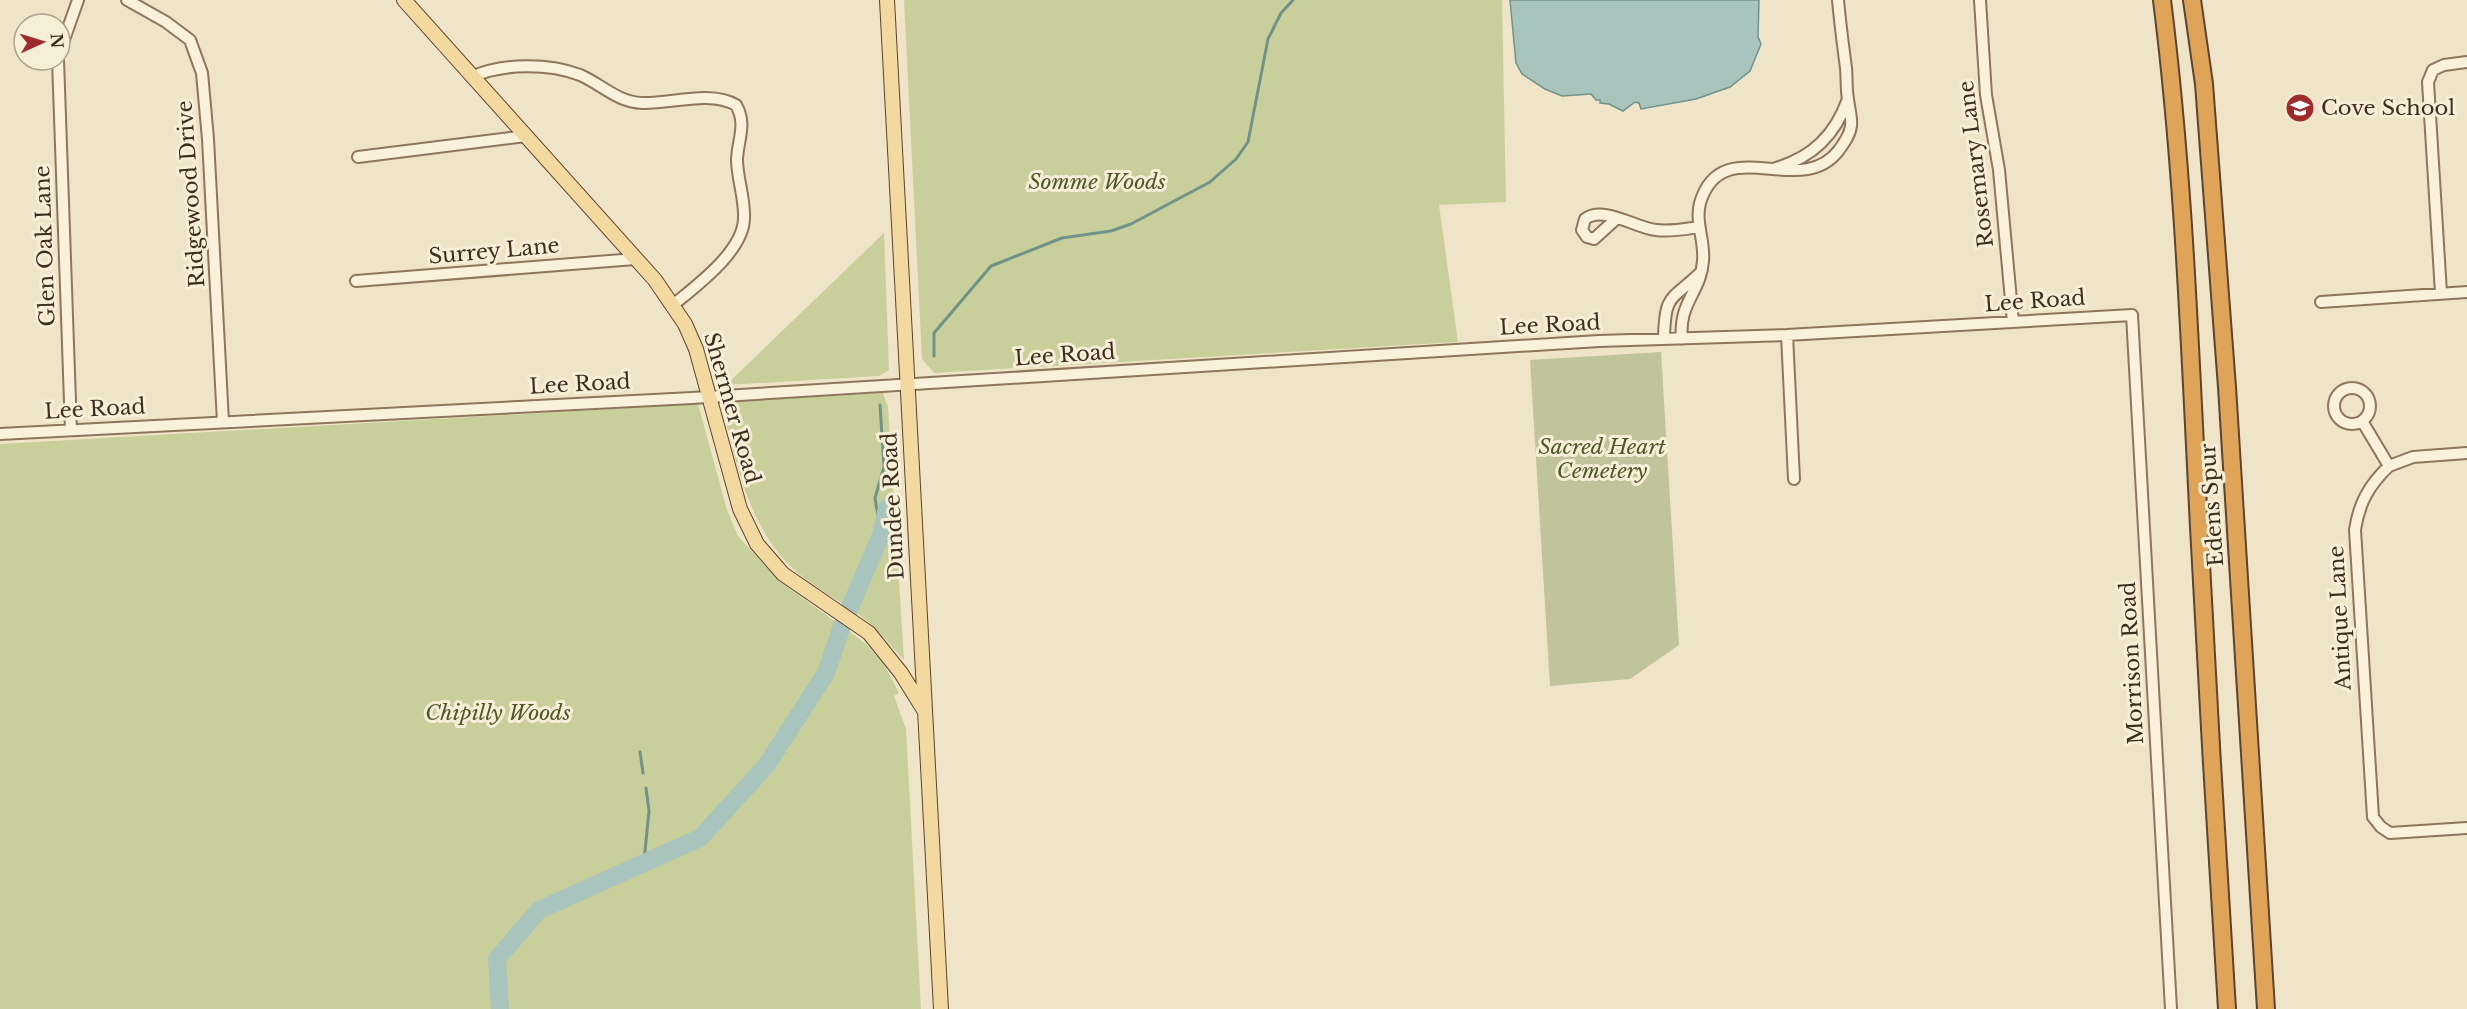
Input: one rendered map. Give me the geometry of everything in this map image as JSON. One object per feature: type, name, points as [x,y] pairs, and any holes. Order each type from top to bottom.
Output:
[{"type":"highway","name":"Edens Spur","points":[[2162,0],[2174,93],[2186,252],[2210,750],[2227,1009]]},
{"type":"highway","name":"Edens Spur","points":[[2192,0],[2204,84],[2227,387],[2266,1009]]},
{"type":"main road","name":"Shermer Road","points":[[404,0],[635,259],[673,305],[685,324],[696,349],[740,509],[757,544],[783,574],[869,633],[901,673],[925,711]]},
{"type":"main road","name":"Dundee Road","points":[[887,0],[941,1009]]},
{"type":"street","points":[[72,17],[78,0]]},
{"type":"street","name":"Ridgewood Drive","points":[[127,0],[166,22],[190,40],[202,73],[208,139],[223,422]]},
{"type":"street","points":[[1682,339],[1684,309],[1702,271],[1703,252],[1698,227],[1700,206],[1712,180],[1730,169],[1742,166],[1803,172],[1835,156],[1851,128],[1838,0]]},
{"type":"street","name":"Rosemary Lane","points":[[1980,0],[1986,95],[1999,170],[2013,322]]},
{"type":"street","points":[[2441,293],[2428,82],[2433,70],[2444,65],[2467,62]]},
{"type":"street","points":[[472,77],[498,69],[551,69],[580,75],[629,101],[642,103],[720,99],[736,105],[743,124],[737,161],[744,227],[740,237],[715,268],[673,305]]},
{"type":"street","name":"Glen Oak Lane","points":[[58,72],[71,430]]},
{"type":"street","points":[[1776,168],[1805,156],[1827,139],[1848,99]]},
{"type":"street","points":[[358,156],[526,136]]},
{"type":"street","points":[[1616,219],[1636,227],[1660,231],[1698,227]]},
{"type":"street","name":"Surrey Lane","points":[[356,282],[635,259]]},
{"type":"street","points":[[1664,338],[1665,312],[1671,297],[1702,271]]},
{"type":"street","points":[[2321,302],[2467,292]]},
{"type":"street","name":"Lee Road","points":[[0,434],[710,397],[1664,338],[1786,335],[2132,315]]},
{"type":"street","name":"Morrison Road","points":[[2132,315],[2171,1009]]},
{"type":"street","points":[[1786,335],[1794,479]]},
{"type":"street","points":[[2362,421],[2389,466],[2413,457],[2467,453]]},
{"type":"street","name":"Antique Lane","points":[[2389,466],[2368,489],[2359,508],[2355,530],[2373,817],[2380,827],[2390,832],[2467,828]]},
{"type":"green space","name":"Somme Woods","points":[[904,0],[1502,0],[1506,202],[1439,205],[1458,342],[934,373],[922,359]]},
{"type":"green space","points":[[884,233],[889,370],[879,376],[726,385]]},
{"type":"green space","name":"Sacred Heart Cemetery","points":[[1661,352],[1679,645],[1630,679],[1550,686],[1530,360]]},
{"type":"green space","points":[[883,393],[888,407],[904,660],[868,622],[799,574],[769,540],[759,524],[744,487],[723,411],[727,402]]},
{"type":"green space","name":"Chipilly Woods","points":[[698,404],[727,510],[738,536],[779,581],[865,643],[884,664],[899,693],[894,696],[906,729],[921,1009],[0,1009],[0,444]]},
{"type":"water","points":[[1510,0],[1759,0],[1758,37],[1761,44],[1750,71],[1730,87],[1696,99],[1641,109],[1639,103],[1635,102],[1623,111],[1609,104],[1600,103],[1600,100],[1596,100],[1591,94],[1562,96],[1545,89],[1522,74],[1516,63]]},
{"type":"waterway","points":[[934,356],[934,333],[991,266],[1062,238],[1111,231],[1131,224],[1210,182],[1236,159],[1248,142],[1268,39],[1281,13],[1293,0]]},
{"type":"waterway","points":[[880,405],[884,467],[875,498],[881,535]]},
{"type":"waterway","points":[[500,1009],[497,959],[539,910],[700,838],[766,766],[826,673],[842,626],[881,535],[887,508]]},
{"type":"waterway","points":[[640,752],[643,773]]},
{"type":"waterway","points":[[644,861],[649,811],[646,788]]},
{"type":"place","name":"Cove School","points":[[2300,108]]}]
